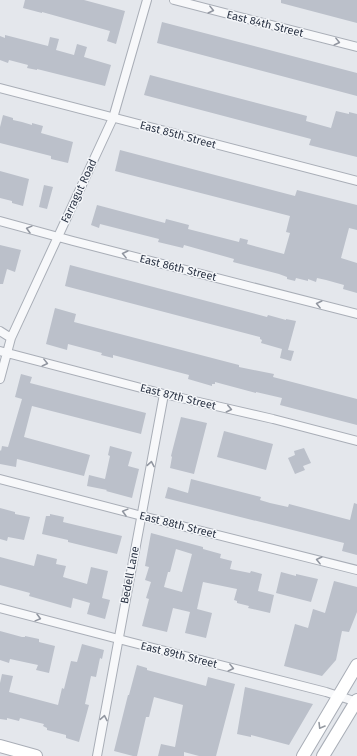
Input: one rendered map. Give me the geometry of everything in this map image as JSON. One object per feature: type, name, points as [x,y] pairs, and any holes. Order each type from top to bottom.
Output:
[{"type":"main road","points":[[303,756],[357,665]]},
{"type":"main road","points":[[323,756],[357,701]]},
{"type":"main road","points":[[0,746],[36,756]]},
{"type":"street","name":"Farragut Road","points":[[0,379],[3,352],[12,338],[113,118],[148,0]]},
{"type":"street","name":"East 84th Street","points":[[174,0],[357,47]]},
{"type":"street","name":"East 85th Street","points":[[0,88],[357,181]]},
{"type":"street","name":"East 86th Street","points":[[0,221],[357,314]]},
{"type":"street","points":[[0,331],[12,338]]},
{"type":"street","name":"East 87th Street","points":[[3,352],[164,394],[273,419],[357,442]]},
{"type":"street","name":"Bedell Lane","points":[[97,756],[164,394]]},
{"type":"street","name":"East 88th Street","points":[[0,479],[357,570]]},
{"type":"street","name":"East 89th Street","points":[[0,608],[357,701]]},
{"type":"building","points":[[25,0],[84,0],[125,11],[116,44],[107,41],[110,31],[23,8]]},
{"type":"building","points":[[281,0],[357,0],[357,23],[281,3]]},
{"type":"building","points":[[162,22],[357,73],[357,96],[157,43]]},
{"type":"building","points":[[5,35],[48,46],[50,37],[59,39],[56,50],[74,55],[77,44],[87,47],[84,57],[111,65],[105,86],[37,69],[27,68],[28,65],[9,60],[8,63],[0,60],[0,36],[5,38]]},
{"type":"building","points":[[150,75],[307,116],[306,121],[331,128],[336,111],[357,114],[357,157],[309,145],[311,139],[144,95]]},
{"type":"building","points":[[3,115],[13,118],[13,120],[43,126],[41,133],[73,142],[68,163],[51,159],[51,156],[0,143],[0,127]]},
{"type":"building","points":[[120,150],[295,196],[297,190],[357,205],[357,230],[349,228],[341,258],[357,263],[357,293],[343,289],[344,285],[326,280],[317,278],[316,282],[308,279],[308,281],[296,278],[295,281],[287,279],[287,277],[279,274],[233,262],[234,259],[184,245],[183,248],[158,242],[159,239],[100,224],[99,228],[91,225],[97,205],[165,223],[166,219],[189,225],[188,229],[239,242],[240,238],[248,240],[247,244],[284,254],[290,233],[286,232],[290,216],[115,171]]},
{"type":"building","points":[[0,171],[29,179],[23,206],[0,198]]},
{"type":"building","points":[[44,185],[53,187],[47,209],[39,207]]},
{"type":"building","points":[[0,245],[21,250],[15,272],[7,269],[3,284],[0,284]]},
{"type":"building","points":[[70,265],[267,317],[268,315],[296,321],[288,350],[294,351],[291,361],[280,358],[282,349],[261,343],[262,340],[260,337],[65,286]]},
{"type":"building","points":[[55,308],[76,314],[74,322],[239,365],[239,367],[274,374],[273,377],[357,399],[357,425],[280,405],[282,398],[215,382],[212,386],[188,379],[189,375],[113,355],[113,358],[101,355],[102,353],[68,344],[67,350],[46,344]]},
{"type":"building","points":[[21,374],[32,377],[30,383],[146,413],[141,434],[32,406],[24,437],[90,455],[84,476],[17,459],[16,467],[0,464],[0,450],[1,451],[2,446],[8,447],[22,399],[15,397]]},
{"type":"building","points":[[181,417],[207,423],[194,474],[170,468],[171,456]]},
{"type":"building","points":[[224,431],[273,444],[266,470],[217,457]]},
{"type":"building","points":[[110,446],[132,452],[128,466],[139,469],[132,498],[106,491],[107,490],[87,486],[89,475],[105,479],[110,456],[108,455]]},
{"type":"building","points":[[304,448],[311,463],[303,466],[305,470],[295,474],[288,458],[295,455],[294,451]]},
{"type":"building","points":[[191,479],[261,497],[260,500],[270,503],[288,507],[289,504],[350,520],[354,503],[357,504],[357,555],[342,551],[344,543],[165,498],[168,487],[188,493]]},
{"type":"building","points":[[0,508],[15,512],[15,514],[30,517],[24,540],[8,537],[7,541],[0,539]]},
{"type":"building","points":[[50,514],[64,517],[63,522],[122,536],[117,554],[42,534],[46,516],[50,516]]},
{"type":"building","points":[[151,533],[203,547],[203,549],[221,554],[220,558],[232,561],[230,569],[250,573],[251,571],[262,574],[258,591],[274,595],[270,613],[248,608],[249,606],[237,603],[237,601],[234,600],[237,589],[203,582],[197,609],[212,613],[206,638],[185,633],[190,612],[173,608],[167,632],[142,626],[149,599],[146,598],[151,582],[145,580],[149,567],[145,566]],"holes":[[[176,549],[192,554],[182,592],[164,587],[168,572],[170,572]]]},
{"type":"building","points":[[37,554],[57,559],[56,564],[66,566],[63,577],[87,584],[91,567],[108,571],[102,598],[110,600],[105,619],[87,614],[90,603],[73,598],[71,608],[29,596],[30,593],[0,585],[0,557],[34,566]]},
{"type":"building","points":[[281,572],[318,579],[311,602],[276,593]]},
{"type":"building","points":[[334,581],[357,587],[357,612],[349,632],[342,631],[336,660],[322,676],[284,666],[295,624],[308,628],[313,609],[325,613]]},
{"type":"building","points":[[0,631],[22,637],[25,636],[39,639],[39,642],[55,646],[49,673],[36,670],[38,665],[10,659],[9,663],[0,660]]},
{"type":"building","points":[[82,644],[104,650],[102,659],[100,658],[96,677],[91,676],[85,704],[89,705],[79,742],[66,738],[66,735],[47,730],[47,728],[43,726],[44,724],[20,718],[19,721],[7,718],[7,720],[0,719],[0,683],[2,674],[13,676],[9,692],[58,705],[62,688],[64,689],[71,661],[77,662]]},
{"type":"building","points":[[137,665],[147,668],[147,670],[206,686],[208,677],[235,684],[216,756],[199,756],[184,752],[184,756],[158,756],[161,744],[175,747],[183,705],[154,697],[149,717],[146,717],[137,756],[114,751]]},
{"type":"building","points":[[245,687],[313,704],[289,745],[251,735],[251,737],[237,734]]}]
